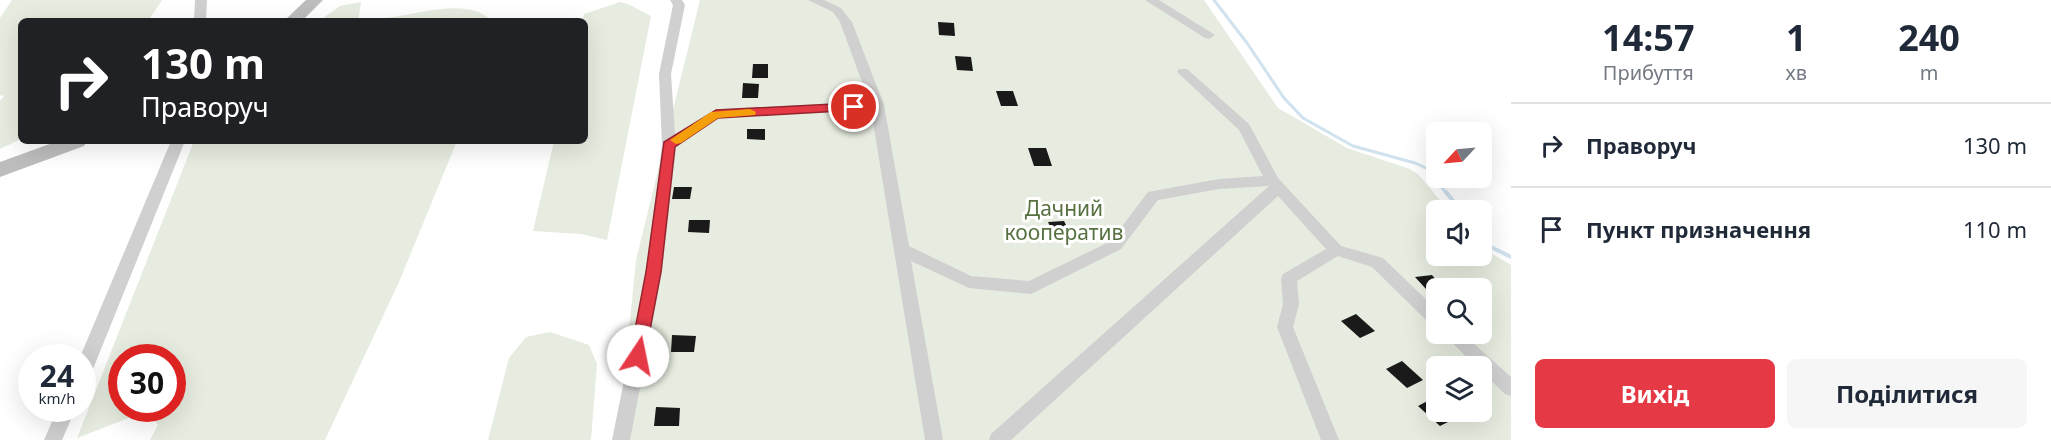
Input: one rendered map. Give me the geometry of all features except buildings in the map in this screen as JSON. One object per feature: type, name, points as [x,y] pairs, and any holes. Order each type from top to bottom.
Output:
[{"type":"main road","points":[[295,18],[315,0]]},
{"type":"main road","points":[[0,170],[69,144]]},
{"type":"street","points":[[200,18],[201,0]]},
{"type":"street","points":[[621,440],[654,272],[669,145],[665,74],[680,5],[676,0]]},
{"type":"street","points":[[814,0],[837,10],[846,22],[877,105],[933,440]]},
{"type":"street","points":[[837,10],[847,0]]},
{"type":"street","points":[[1151,0],[1209,36]]},
{"type":"street","points":[[1183,72],[1244,127],[1275,183],[1336,250],[1377,262],[1426,309]]},
{"type":"street","points":[[669,145],[716,114],[877,105]]},
{"type":"street","points":[[94,344],[177,144]]},
{"type":"street","points":[[902,250],[969,282],[1031,288],[1116,245],[1153,196],[1219,184],[1275,183]]},
{"type":"street","points":[[998,440],[1272,194],[1275,183]]},
{"type":"street","points":[[1330,440],[1285,327],[1291,304],[1289,278],[1336,250]]},
{"type":"street","points":[[1463,344],[1511,388]]},
{"type":"street","points":[[53,440],[61,422]]},
{"type":"green space","points":[[12,0],[162,0],[150,18],[18,18],[18,140],[0,149],[0,101],[4,96],[0,95],[0,18]]},
{"type":"green space","name":"Дачний кооператив","points":[[700,0],[1204,0],[1278,108],[1347,148],[1410,169],[1419,175],[1426,183],[1426,188],[1430,188],[1440,200],[1426,200],[1426,266],[1492,266],[1492,254],[1511,265],[1511,440],[618,440],[636,260]]},
{"type":"green space","points":[[361,2],[358,18],[323,18],[340,6]]},
{"type":"green space","points":[[620,2],[651,16],[607,240],[581,234],[533,231],[553,144],[588,144],[588,18],[583,18],[584,14]]},
{"type":"green space","points":[[451,8],[474,10],[487,18],[384,18]]},
{"type":"green space","points":[[193,144],[456,144],[399,282],[325,440],[150,440],[158,425],[156,422],[186,422],[186,344],[114,344]]},
{"type":"green space","points":[[550,332],[589,345],[597,364],[591,440],[488,440],[509,358],[526,337]]},
{"type":"green space","points":[[108,359],[108,422],[118,422],[77,438],[83,422],[96,422],[96,390]]},
{"type":"waterway","points":[[1214,0],[1247,43],[1284,98],[1303,118],[1353,146],[1415,163],[1428,169],[1447,194]]},
{"type":"waterway","points":[[1446,192],[1452,200]]},
{"type":"waterway","points":[[1492,248],[1511,257]]},
{"type":"slow traffic","points":[[676,140],[716,114],[750,112]]},
{"type":"route","points":[[638,356],[654,272],[669,145],[716,114],[854,107]]}]
